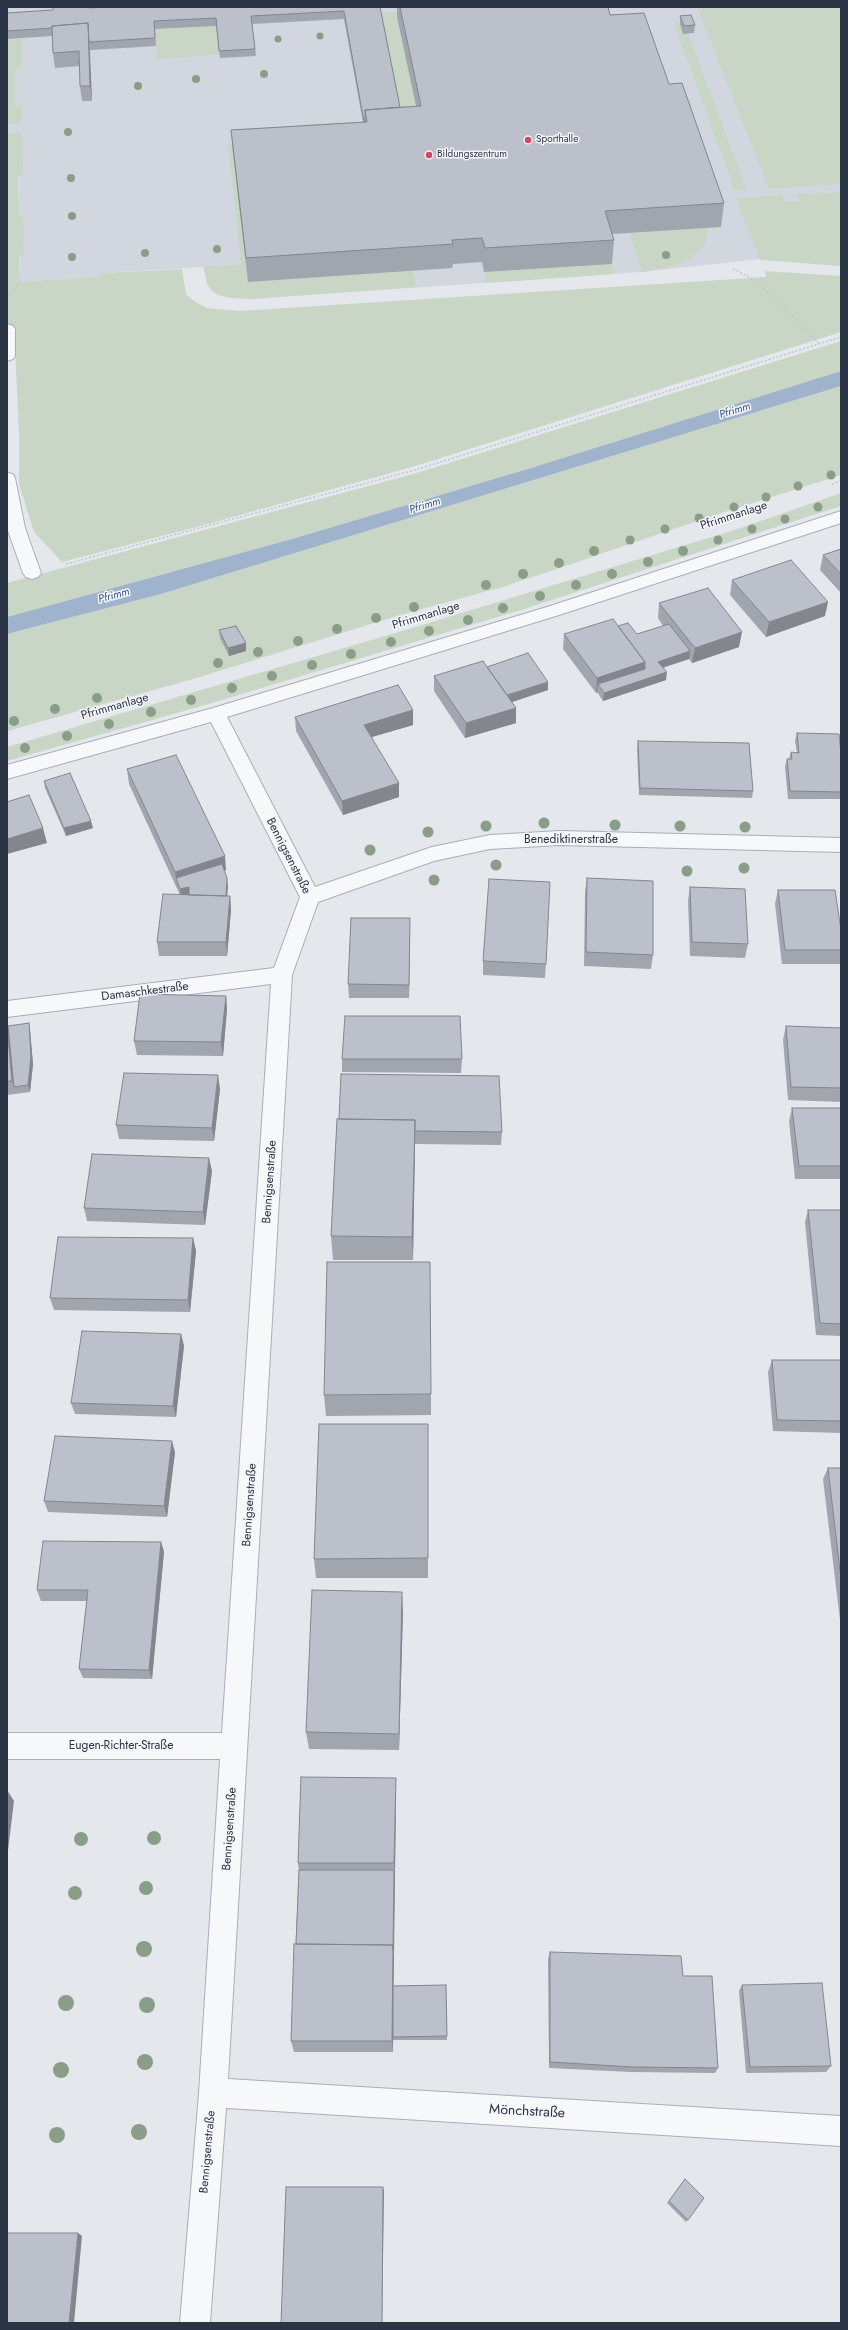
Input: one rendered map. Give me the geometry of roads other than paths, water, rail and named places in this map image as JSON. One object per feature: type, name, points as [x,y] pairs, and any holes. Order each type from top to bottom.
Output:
[{"type":"street","points":[[7,329],[7,356]]},
{"type":"street","points":[[7,478],[16,528],[32,573]]},
{"type":"street","points":[[7,772],[216,714],[554,610],[841,517]]},
{"type":"street","name":"Bennigsenstraße","points":[[194,2323],[213,2093],[282,975],[310,897],[216,714]]},
{"type":"street","name":"Benediktinerstraße","points":[[310,897],[432,854],[490,842],[560,838],[841,845]]},
{"type":"street","name":"Damaschkestraße","points":[[7,1009],[282,975]]},
{"type":"street","name":"Eugen-Richter-Straße","points":[[7,1746],[235,1746]]},
{"type":"street","name":"Mönchstraße","points":[[213,2093],[841,2131]]},
{"type":"water","name":"Pfrimm","points":[[841,371],[841,386],[161,594],[7,634],[7,617],[292,539],[531,468]]},
{"type":"place","name":"Sporthalle","points":[[528,140]]},
{"type":"place","name":"Bildungszentrum","points":[[429,155]]}]
